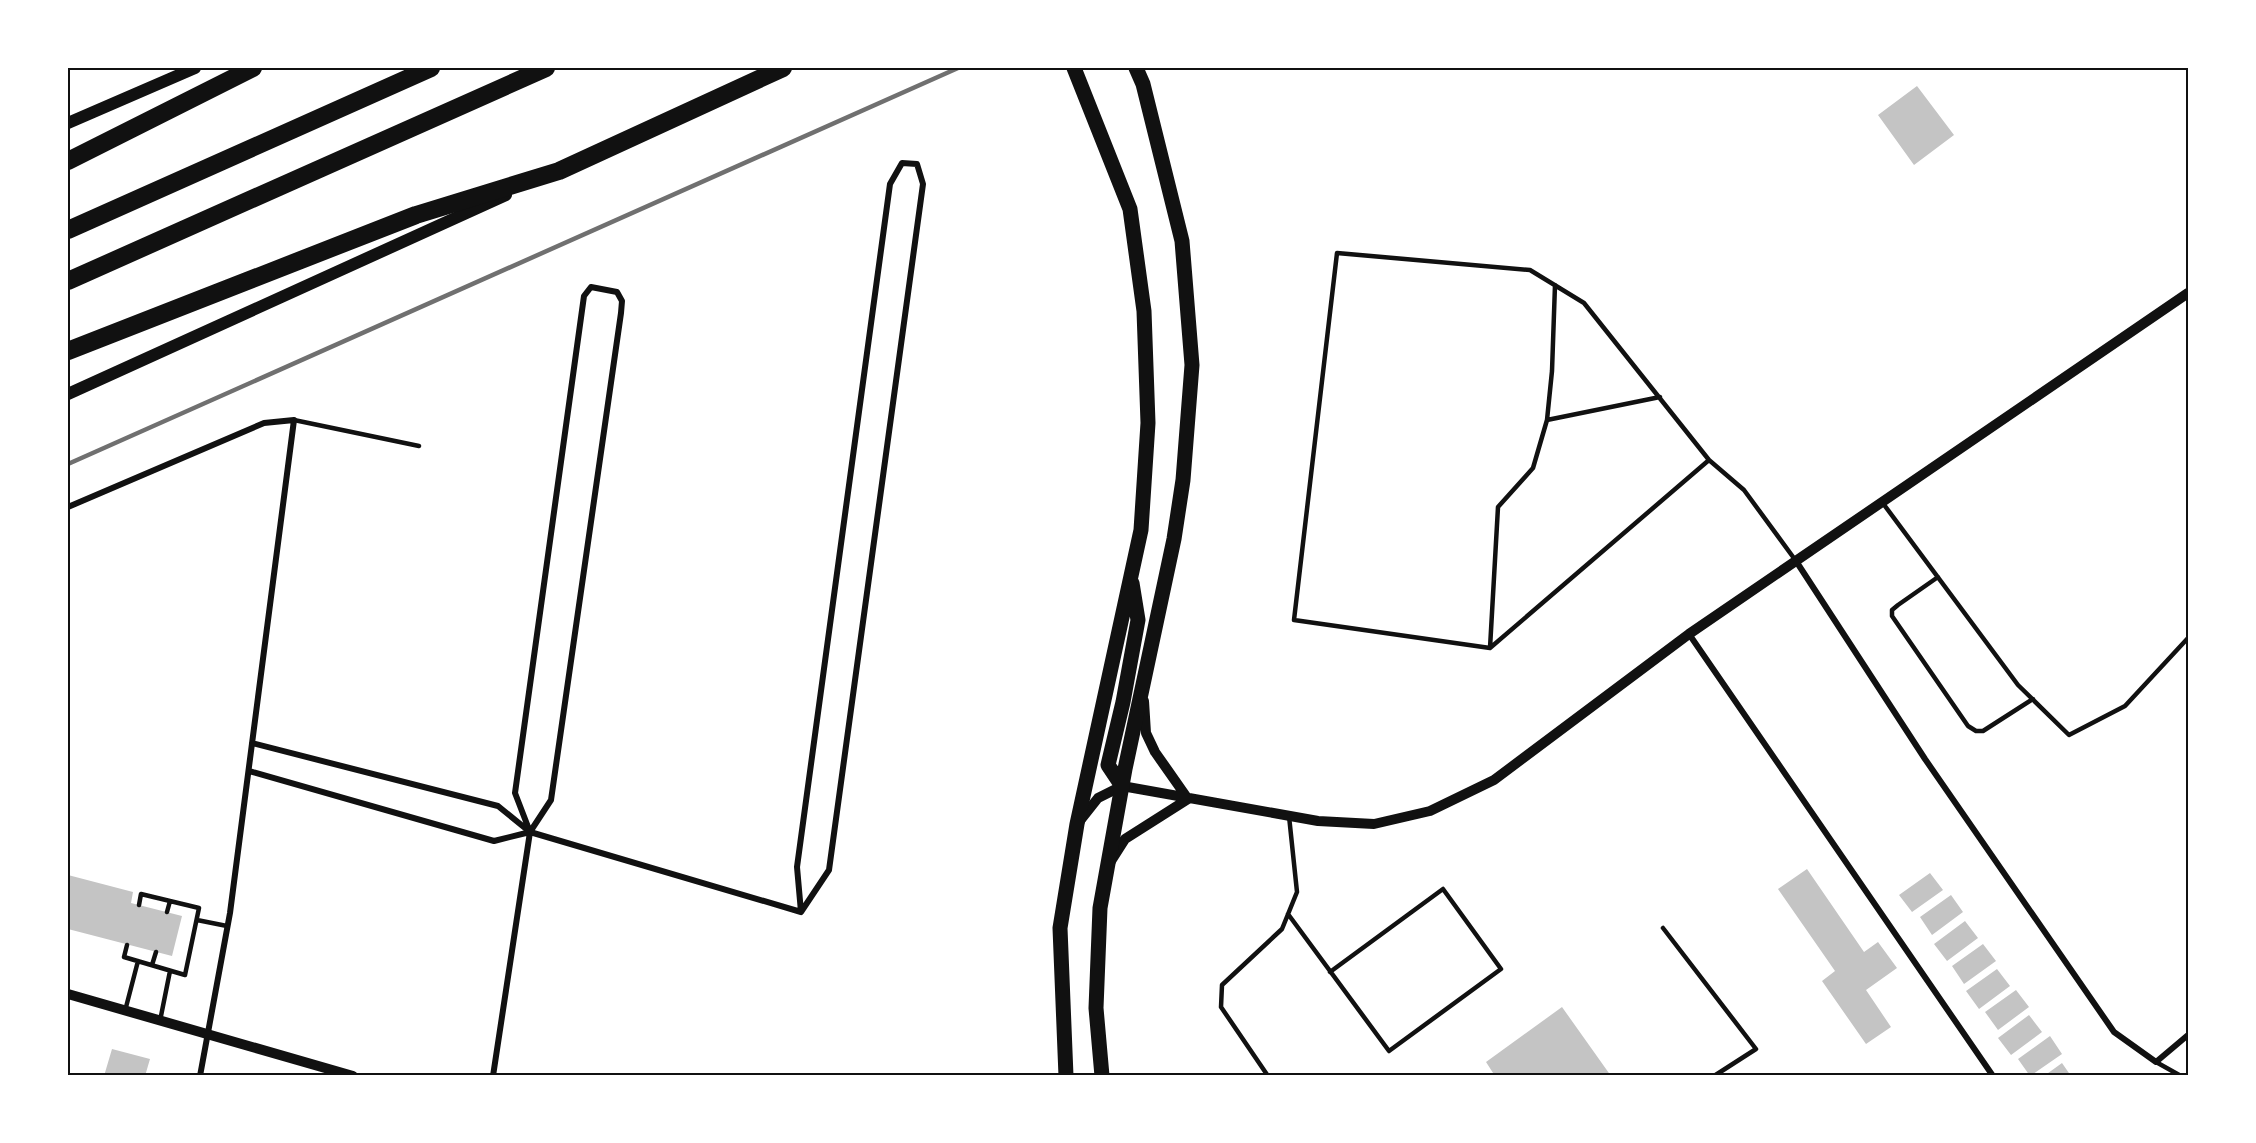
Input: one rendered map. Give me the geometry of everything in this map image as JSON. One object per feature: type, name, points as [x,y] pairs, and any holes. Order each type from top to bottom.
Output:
[{"type":"highway","points":[[68,161],[253,68]]},
{"type":"highway","points":[[68,230],[431,68]]},
{"type":"highway","points":[[68,281],[546,68]]},
{"type":"highway","points":[[68,351],[416,215],[559,171],[783,68]]},
{"type":"main road","points":[[68,123],[195,68]]},
{"type":"main road","points":[[1066,1076],[1060,928],[1077,824],[1141,530],[1148,423],[1144,311],[1130,209],[1074,68]]},
{"type":"main road","points":[[1102,1076],[1096,1008],[1100,908],[1122,786],[1174,539],[1183,480],[1192,365],[1182,241],[1143,84],[1136,68]]},
{"type":"main road","points":[[68,394],[559,171]]},
{"type":"main road","points":[[1122,786],[1108,765],[1123,702],[1138,620],[1131,576]]},
{"type":"street","points":[[903,163],[917,164],[923,184],[829,870],[801,912],[797,867],[890,184],[903,163]]},
{"type":"street","points":[[493,1076],[530,832],[551,800],[621,313],[622,302],[617,292],[591,287],[584,297],[515,794],[530,832]]},
{"type":"street","points":[[1077,824],[1098,798],[1122,786],[1318,821],[1374,824],[1430,811],[1494,780],[1689,634],[2188,293]]},
{"type":"street","points":[[68,507],[264,423],[294,420],[227,927],[200,1076]]},
{"type":"street","points":[[1796,561],[1925,759],[2114,1032],[2156,1062],[2188,1035]]},
{"type":"street","points":[[1689,634],[1993,1076]]},
{"type":"street","points":[[1143,687],[1146,733],[1155,752],[1188,799]]},
{"type":"street","points":[[252,743],[498,806],[530,832],[801,912]]},
{"type":"street","points":[[249,771],[494,841],[530,832]]},
{"type":"street","points":[[1106,869],[1125,839],[1188,799]]},
{"type":"street","points":[[68,994],[353,1076]]},
{"type":"lane","points":[[1709,460],[1490,648],[1294,621],[1337,253],[1530,270],[1584,303],[1709,460],[1744,490],[1796,561]]},
{"type":"lane","points":[[1490,648],[1498,507],[1533,468],[1547,420],[1552,371],[1555,285]]},
{"type":"lane","points":[[1547,420],[1660,398]]},
{"type":"lane","points":[[294,420],[419,446]]},
{"type":"lane","points":[[1882,502],[2018,685],[2069,735],[2124,706],[2188,638]]},
{"type":"lane","points":[[1938,577],[1892,610],[1892,616],[1968,726],[1976,731],[1983,731],[2033,699]]},
{"type":"lane","points":[[1268,1076],[1221,1007],[1222,985],[1282,929],[1297,892],[1289,816]]},
{"type":"lane","points":[[1288,914],[1330,972],[1389,1051],[1501,969],[1443,889],[1330,972]]},
{"type":"lane","points":[[128,945],[124,957],[185,975],[199,908],[141,894],[139,905]]},
{"type":"lane","points":[[167,912],[170,901]]},
{"type":"lane","points":[[197,920],[227,927]]},
{"type":"lane","points":[[1663,928],[1756,1049],[1714,1076]]},
{"type":"lane","points":[[152,965],[156,952]]},
{"type":"lane","points":[[125,1011],[138,961]]},
{"type":"lane","points":[[160,1021],[170,970]]},
{"type":"lane","points":[[2156,1062],[2181,1076]]},
{"type":"building","points":[[1917,86],[1954,135],[1914,165],[1878,115]]},
{"type":"building","points":[[1807,869],[1864,952],[1878,942],[1897,968],[1866,990],[1891,1027],[1866,1044],[1822,981],[1835,971],[1778,889]]},
{"type":"building","points":[[1930,873],[1943,890],[1912,912],[1899,895]]},
{"type":"building","points":[[68,875],[133,892],[131,903],[182,916],[172,956],[68,929]]},
{"type":"building","points":[[1951,895],[1963,912],[1932,935],[1920,917]]},
{"type":"building","points":[[1965,921],[1978,938],[1947,961],[1934,944]]},
{"type":"building","points":[[1983,944],[1996,961],[1964,984],[1952,966]]},
{"type":"building","points":[[1997,969],[2010,986],[1979,1009],[1966,991]]},
{"type":"building","points":[[2016,990],[2029,1007],[1998,1030],[1985,1012]]},
{"type":"building","points":[[1562,1007],[1611,1076],[1495,1076],[1486,1062]]},
{"type":"building","points":[[2029,1015],[2042,1032],[2011,1055],[1998,1038]]},
{"type":"building","points":[[2050,1036],[2062,1054],[2030,1076],[2018,1059]]},
{"type":"building","points":[[112,1049],[150,1059],[145,1076],[104,1076]]},
{"type":"building","points":[[2062,1063],[2071,1076],[2044,1076]]},
{"type":"railway","points":[[68,464],[958,68]]}]
